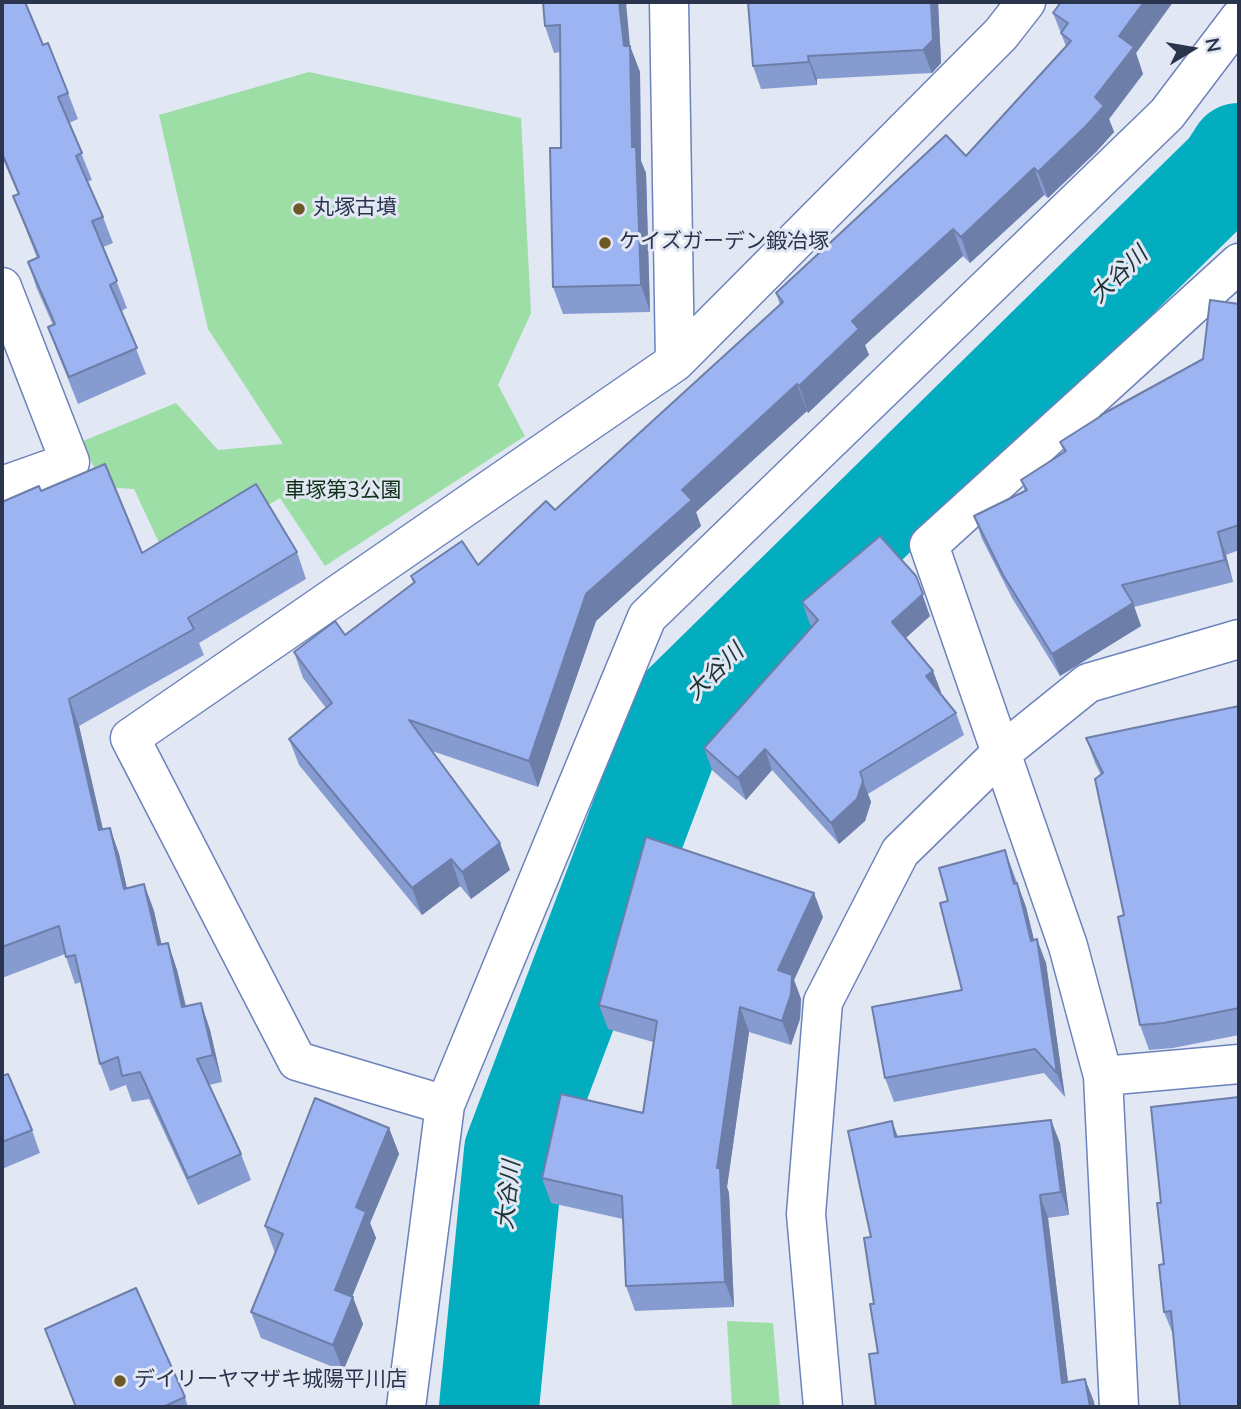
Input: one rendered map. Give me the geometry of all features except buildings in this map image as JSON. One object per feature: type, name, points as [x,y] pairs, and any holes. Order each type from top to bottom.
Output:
[{"type":"street","points":[[668,2],[675,362]]},
{"type":"street","points":[[445,1105],[297,1060],[130,738],[675,362],[1001,18],[1026,2]]},
{"type":"street","points":[[406,1407],[445,1105],[647,617],[1167,114],[1239,19]]},
{"type":"street","points":[[1119,1407],[1103,1076],[1068,946],[929,545],[1239,263]]},
{"type":"street","points":[[2,288],[70,461],[2,486]]},
{"type":"street","points":[[823,1407],[806,1214],[823,1002],[900,852],[1000,754],[1088,683],[1239,639]]},
{"type":"street","points":[[1103,1076],[1239,1064]]},
{"type":"green space","name":"車塚第3公園","points":[[309,72],[521,118],[531,313],[498,385],[525,436],[325,566],[280,498],[169,564],[134,489],[102,487],[83,441],[176,403],[218,450],[283,444],[208,329],[159,115]]},
{"type":"green space","points":[[727,1321],[773,1323],[780,1407],[732,1407]]},
{"type":"waterway","name":"大谷川","points":[[489,1407],[514,1151],[683,705],[1228,170],[1239,153]]},
{"type":"place","name":"丸塚古墳","points":[[299,209]]},
{"type":"place","name":"ケイズガーデン鍛冶塚","points":[[605,243]]},
{"type":"place","name":"デイリーヤマザキ城陽平川店","points":[[120,1381]]}]
